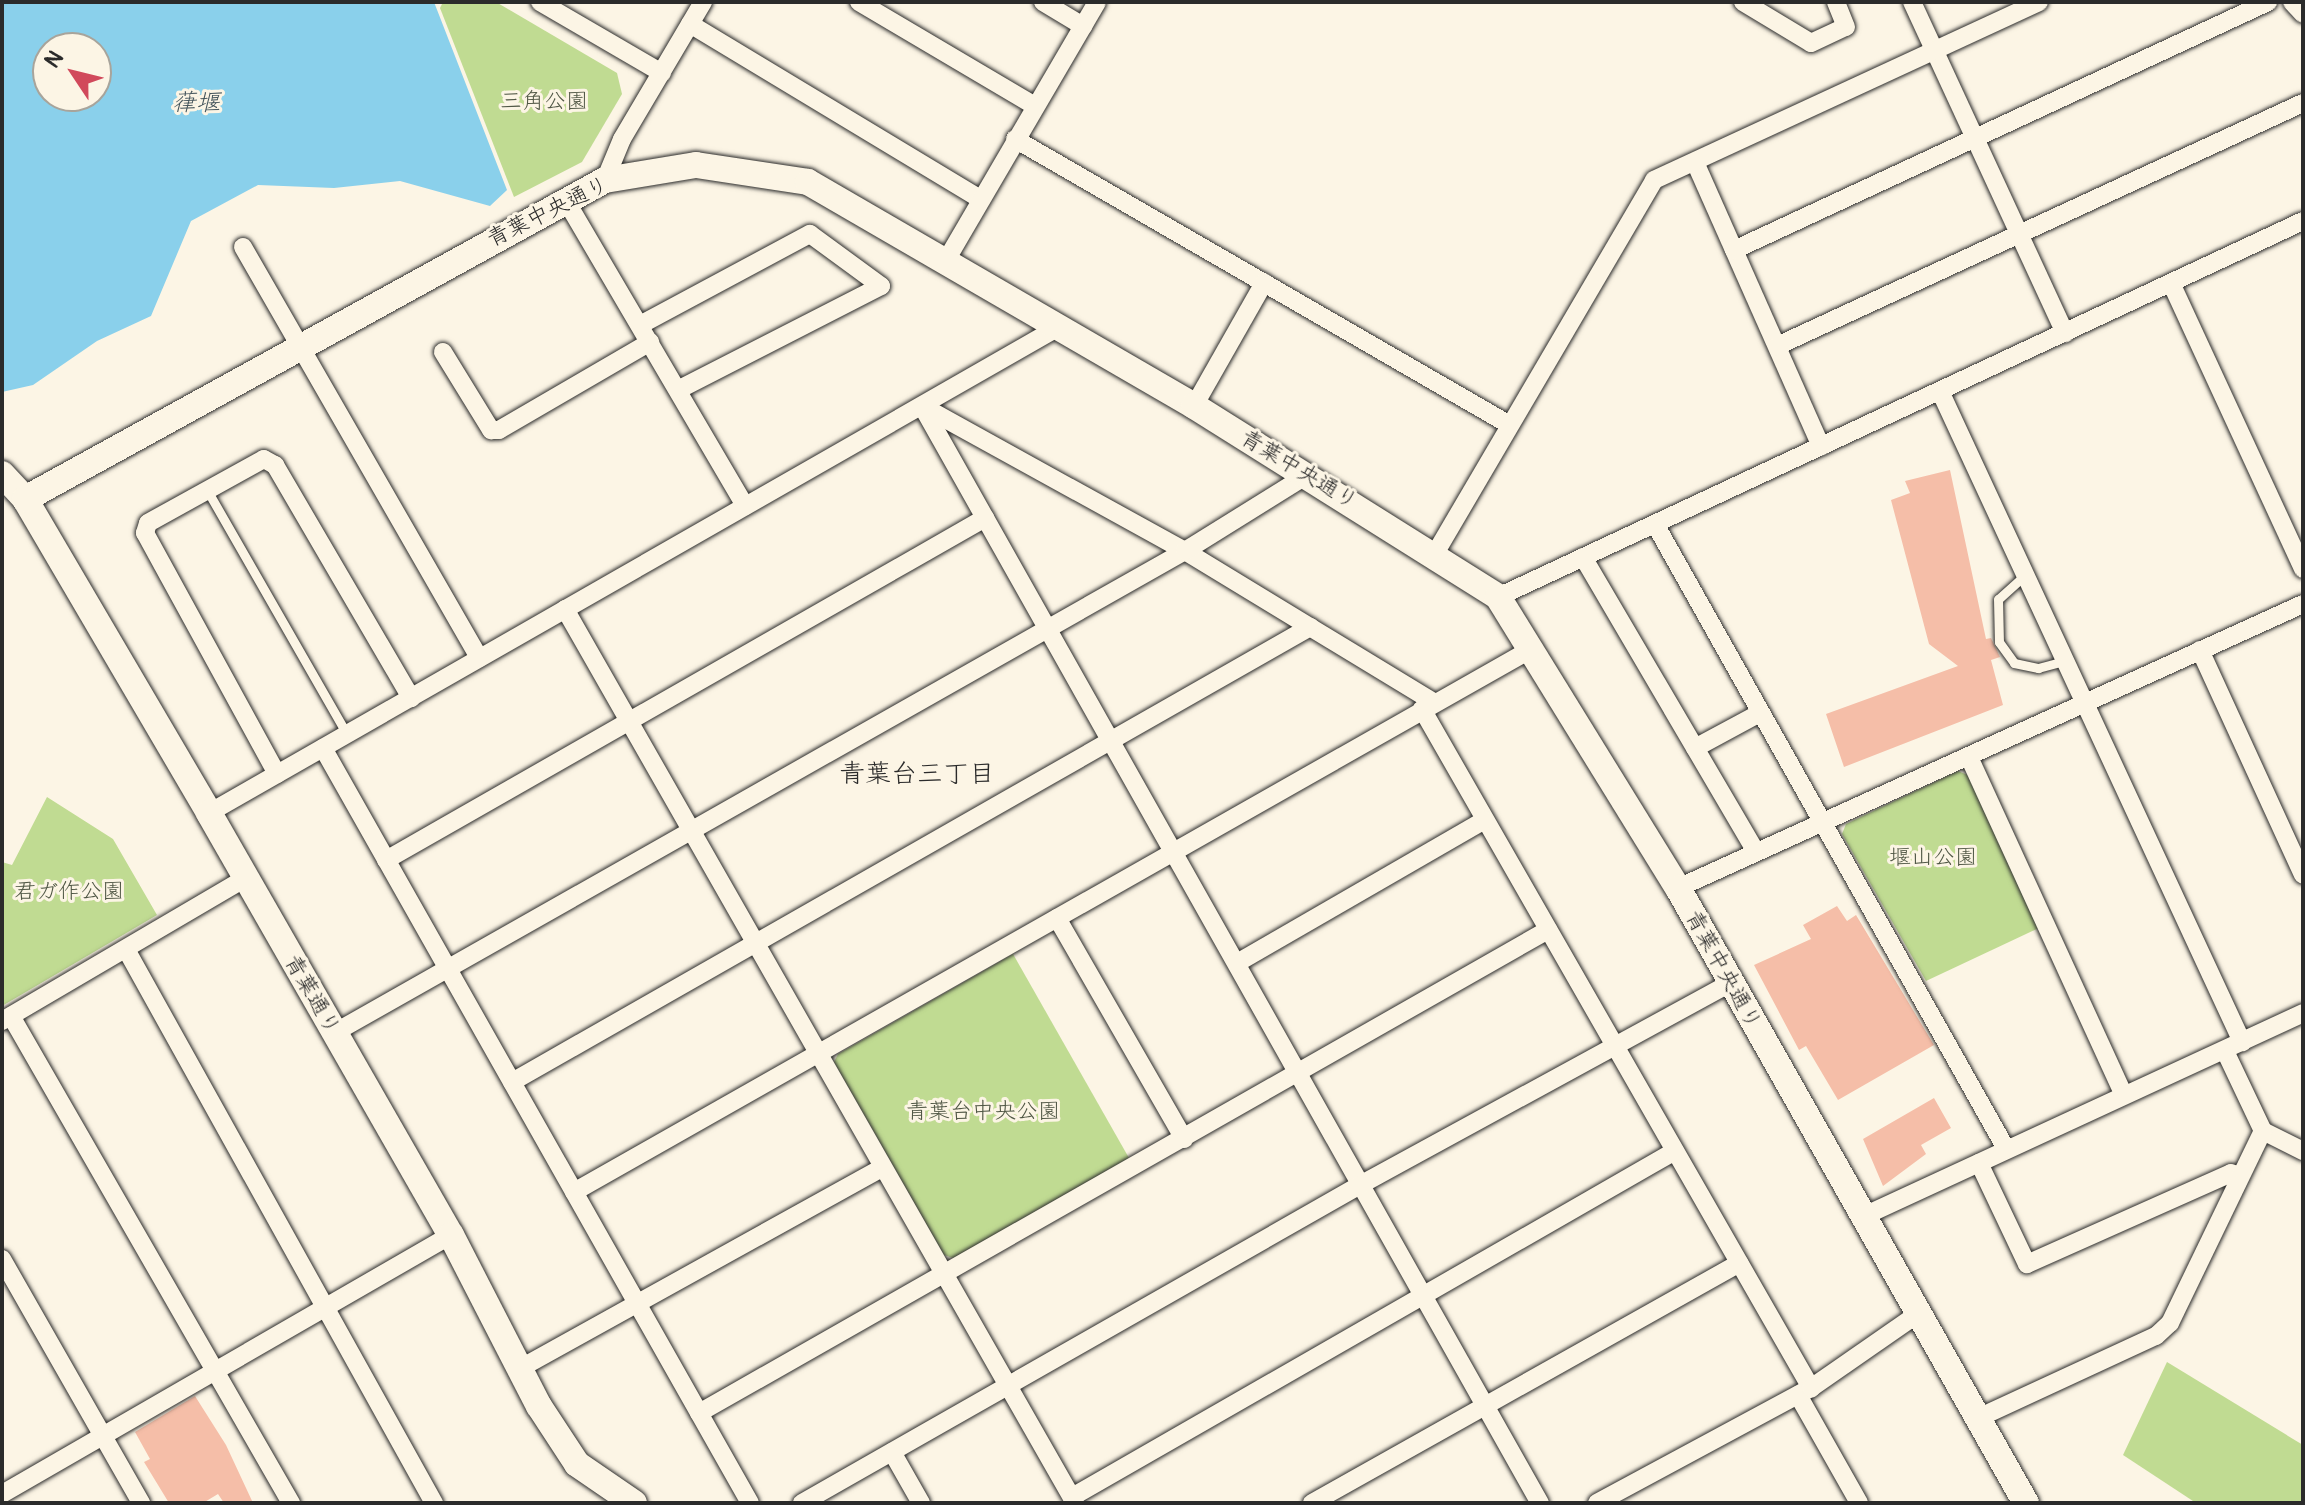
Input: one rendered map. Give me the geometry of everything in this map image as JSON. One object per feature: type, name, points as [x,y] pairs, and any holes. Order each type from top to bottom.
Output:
[{"type":"street","points":[[540,2],[662,73]]},
{"type":"street","points":[[605,180],[703,2]]},
{"type":"street","points":[[859,2],[1035,106]]},
{"type":"street","points":[[1043,2],[1083,26]]},
{"type":"street","points":[[944,264],[979,198],[1097,2]]},
{"type":"street","points":[[1743,2],[1811,43],[1846,27],[1836,2]]},
{"type":"street","points":[[1912,2],[2065,333]]},
{"type":"street","points":[[1436,552],[1641,193],[1695,162],[2039,2]]},
{"type":"street","points":[[1734,250],[1976,141],[2268,2]]},
{"type":"street","points":[[2292,2],[2303,14]]},
{"type":"street","points":[[690,24],[979,198]]},
{"type":"street","points":[[1777,346],[2303,103]]},
{"type":"street","points":[[1015,139],[1508,424]]},
{"type":"street","points":[[1695,162],[1821,446]]},
{"type":"street","name":"青葉中央通り","points":[[25,499],[303,350],[565,199],[605,180],[696,165],[808,182],[944,264],[1194,406],[1436,552],[1498,597],[1533,648],[1678,888],[1729,984],[1864,1216],[1916,1315],[2026,1503]]},
{"type":"street","points":[[565,199],[745,506]]},
{"type":"street","points":[[1498,597],[2303,221]]},
{"type":"street","points":[[640,325],[810,234],[881,286],[678,390]]},
{"type":"street","points":[[243,247],[479,658]]},
{"type":"street","points":[[1194,406],[1264,283]]},
{"type":"street","points":[[2171,283],[2303,569]]},
{"type":"street","points":[[209,813],[1057,328]]},
{"type":"street","points":[[443,352],[491,430],[499,430],[650,342]]},
{"type":"street","points":[[1940,391],[2064,661],[2234,1047],[2263,1131],[2303,1151]]},
{"type":"street","points":[[922,406],[1540,1503]]},
{"type":"street","points":[[922,406],[1185,551],[1310,627],[1427,705],[1485,820],[1739,1263],[1859,1503]]},
{"type":"street","points":[[277,774],[145,533],[148,523],[264,459],[275,465],[411,698]]},
{"type":"street","name":"青葉通り","points":[[2,474],[25,499],[209,813],[451,1235],[519,1369],[577,1464],[634,1503]]},
{"type":"street","points":[[334,1033],[1185,551],[1307,475]]},
{"type":"street","points":[[386,860],[985,518]]},
{"type":"street","points":[[1655,524],[2005,1147]]},
{"type":"street","points":[[1583,557],[1756,852]]},
{"type":"street","points":[[1678,888],[2303,604]]},
{"type":"street","points":[[565,609],[1073,1500],[1675,1151]]},
{"type":"street","points":[[512,1082],[1310,627]]},
{"type":"street","points":[[574,1192],[1427,705],[1533,648]]},
{"type":"street","points":[[2200,650],[2303,875]]},
{"type":"street","points":[[1695,748],[1760,713]]},
{"type":"street","points":[[323,748],[750,1503]]},
{"type":"street","points":[[1969,757],[2123,1093]]},
{"type":"street","points":[[1237,963],[1485,820]]},
{"type":"street","points":[[246,878],[127,951],[7,1019],[291,1503]]},
{"type":"street","points":[[1057,918],[1184,1139]]},
{"type":"street","points":[[699,1413],[1548,930]]},
{"type":"street","points":[[127,951],[434,1503]]},
{"type":"street","points":[[802,1503],[1360,1185],[1729,984]]},
{"type":"street","points":[[1864,1216],[1979,1163],[2005,1147],[2234,1047],[2303,1013]]},
{"type":"street","points":[[1976,1419],[2156,1336],[2170,1323],[2263,1131]]},
{"type":"street","points":[[1979,1163],[2027,1264],[2231,1173],[2240,1176]]},
{"type":"street","points":[[519,1369],[883,1167]]},
{"type":"street","points":[[2,1494],[451,1235]]},
{"type":"street","points":[[2,1259],[141,1503]]},
{"type":"street","points":[[1312,1503],[1739,1263]]},
{"type":"street","points":[[1597,1503],[1805,1391],[1916,1315]]},
{"type":"street","points":[[892,1452],[921,1503]]},
{"type":"lane","points":[[207,490],[347,734]]},
{"type":"lane","points":[[2025,575],[1998,599],[1999,642],[2014,663],[2038,668],[2064,661]]},
{"type":"green space","name":"三角公園","points":[[443,2],[496,2],[617,73],[622,94],[582,162],[514,197],[440,8]]},
{"type":"green space","name":"堰山公園","points":[[1958,771],[1970,776],[2039,928],[1926,981],[1842,834],[1846,824]]},
{"type":"green space","name":"君ガ作公園","points":[[47,797],[113,839],[157,915],[2,1006],[2,862],[12,865]]},
{"type":"green space","name":"青葉台中央公園","points":[[1013,954],[1129,1158],[956,1259],[944,1255],[834,1062],[838,1054]]},
{"type":"green space","points":[[2167,1362],[2303,1445],[2303,1503],[2196,1503],[2123,1455]]},
{"type":"water","name":"葎堰","points":[[2,2],[434,2],[507,190],[490,206],[400,181],[334,188],[258,185],[191,221],[151,316],[97,341],[33,385],[2,392]]},
{"type":"building","points":[[1950,470],[1986,639],[1991,638],[2000,657],[1991,660],[2003,705],[1844,767],[1826,714],[1958,666],[1929,644],[1891,500],[1910,493],[1905,481]]},
{"type":"building","points":[[1837,906],[1847,921],[1856,915],[1934,1045],[1838,1100],[1806,1046],[1799,1050],[1754,965],[1811,939],[1803,925]]},
{"type":"building","points":[[1934,1098],[1951,1128],[1921,1145],[1926,1154],[1883,1186],[1863,1139]]},
{"type":"building","points":[[195,1396],[226,1445],[253,1503],[224,1503],[218,1494],[203,1503],[169,1503],[144,1462],[150,1459],[135,1432]]},
{"type":"district","name":"青葉台三丁目","points":[[917,775]]}]
